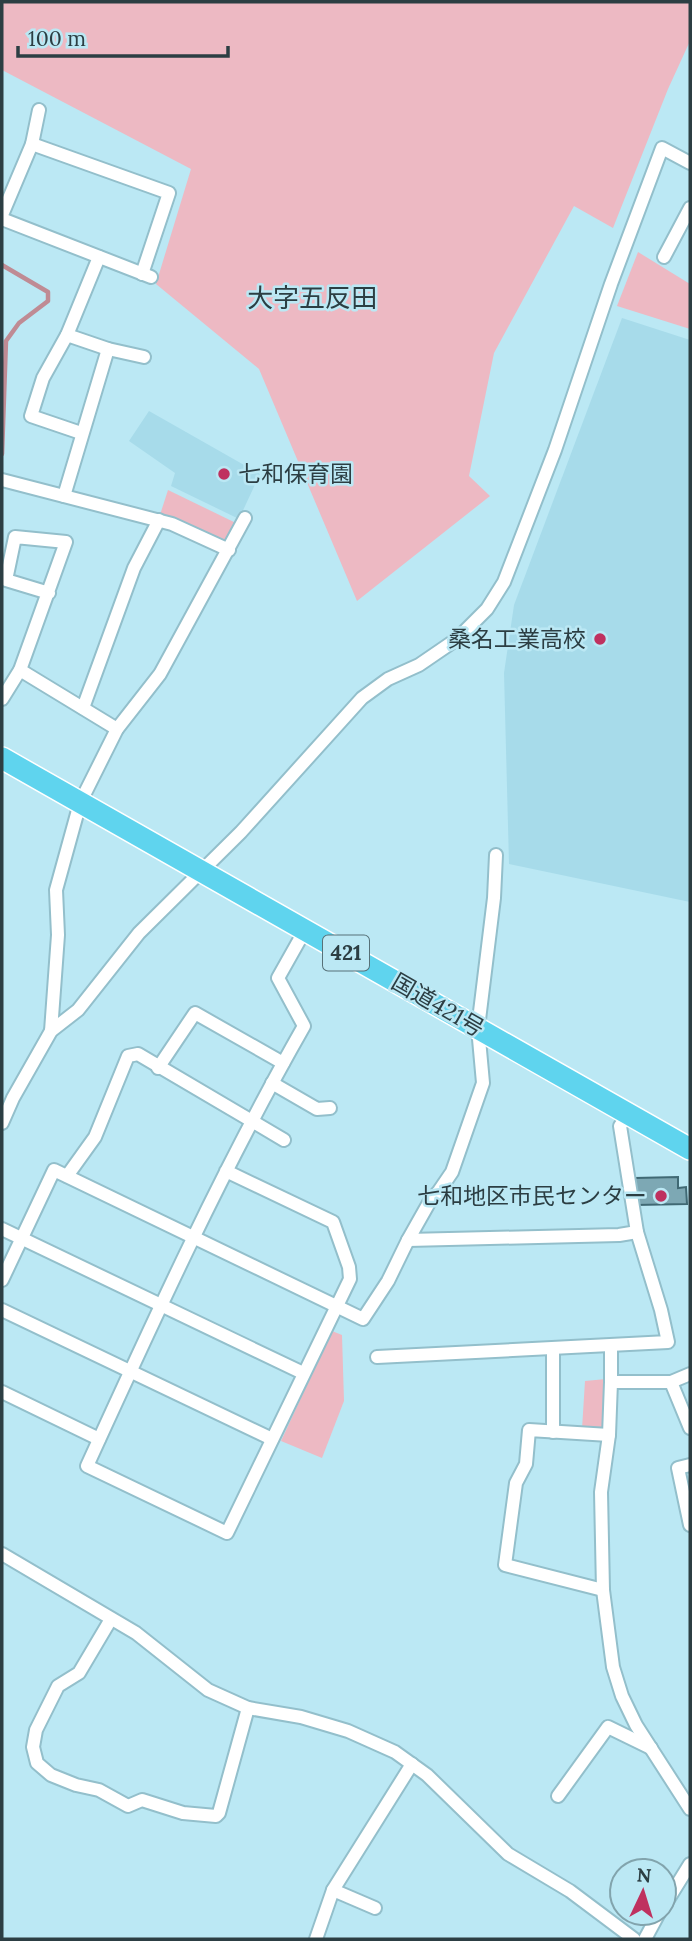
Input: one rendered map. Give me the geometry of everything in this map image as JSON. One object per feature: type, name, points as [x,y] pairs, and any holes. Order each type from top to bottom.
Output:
[{"type":"highway","name":"国道421号","points":[[2,758],[690,1149]]},
{"type":"street","points":[[32,144],[169,193],[147,276],[2,217],[32,144],[39,110]]},
{"type":"street","points":[[2,1123],[51,1031],[78,1010],[139,933],[241,832],[362,698],[388,679],[419,665],[457,639],[487,609],[504,582],[555,450],[611,284],[662,149],[690,163]]},
{"type":"street","points":[[664,257],[690,208]]},
{"type":"street","points":[[81,433],[31,416],[43,378],[67,335],[99,257]]},
{"type":"street","points":[[67,335],[108,349],[144,357]]},
{"type":"street","points":[[64,496],[108,349]]},
{"type":"street","points":[[2,480],[159,520],[229,550]]},
{"type":"street","points":[[51,1031],[58,935],[56,890],[80,803],[117,729],[160,674],[245,518]]},
{"type":"street","points":[[83,708],[134,568],[159,520]]},
{"type":"street","points":[[2,699],[20,670],[49,593],[66,541],[15,537],[6,580],[49,593]]},
{"type":"street","points":[[20,670],[117,729]]},
{"type":"street","points":[[2,1280],[54,1170],[363,1319],[388,1281],[430,1201],[452,1172],[483,1083],[478,1028],[494,898],[496,855]]},
{"type":"street","points":[[226,1171],[333,1222],[349,1267],[349,1279],[337,1306],[227,1533],[87,1466],[131,1371],[226,1171],[250,1122],[304,1026],[278,978],[305,930]]},
{"type":"street","points":[[158,1068],[195,1013],[283,1063]]},
{"type":"street","points":[[67,1176],[96,1137],[128,1056],[138,1054],[284,1140]]},
{"type":"street","points":[[272,1083],[317,1109],[330,1108]]},
{"type":"street","points":[[377,1357],[668,1342],[637,1232],[620,1126],[629,1114]]},
{"type":"street","points":[[2,1229],[303,1373]]},
{"type":"street","points":[[408,1240],[619,1235],[637,1232]]},
{"type":"street","points":[[2,1310],[272,1439]]},
{"type":"street","points":[[611,1346],[609,1435],[601,1492],[603,1590],[613,1667],[622,1696],[690,1809]]},
{"type":"street","points":[[552,1349],[554,1432]]},
{"type":"street","points":[[611,1382],[671,1382],[690,1374]]},
{"type":"street","points":[[671,1382],[690,1428]]},
{"type":"street","points":[[2,1392],[99,1439]]},
{"type":"street","points":[[603,1590],[505,1565],[516,1483],[526,1464],[529,1430],[609,1435]]},
{"type":"street","points":[[690,1465],[678,1468],[690,1525]]},
{"type":"street","points":[[2,1554],[136,1633],[208,1690],[248,1708],[301,1717],[348,1731],[395,1752],[427,1775],[508,1854],[570,1891],[634,1939]]},
{"type":"street","points":[[111,1619],[79,1674],[58,1686],[36,1730],[33,1747],[37,1763],[51,1776],[99,1790],[128,1806],[142,1800],[183,1813],[216,1816],[219,1814],[248,1708]]},
{"type":"street","points":[[558,1796],[608,1727],[651,1748]]},
{"type":"street","points":[[316,1939],[333,1890],[412,1764]]},
{"type":"street","points":[[678,1883],[690,1864]]},
{"type":"street","points":[[333,1890],[375,1908]]},
{"type":"shaded area","points":[[2,2],[690,2],[690,41],[613,228],[574,206],[494,353],[469,476],[490,496],[357,601],[259,369],[156,284],[191,169],[2,70]]},
{"type":"shaded area","points":[[638,252],[690,284],[690,329],[617,306]]},
{"type":"shaded area","name":"桑名工業高校","points":[[622,318],[690,340],[690,902],[509,864],[504,673],[514,605]]},
{"type":"shaded area","points":[[149,411],[260,474],[239,519],[171,486],[175,473],[129,441]]},
{"type":"shaded area","points":[[168,490],[238,524],[228,547],[159,518]]},
{"type":"shaded area","points":[[332,1331],[342,1335],[344,1401],[322,1458],[281,1441]]},
{"type":"shaded area","points":[[606,1379],[605,1426],[599,1429],[582,1429],[585,1381]]},
{"type":"building","name":"七和地区市民センター","points":[[678,1177],[678,1188],[686,1187],[687,1204],[636,1205],[635,1178]]},
{"type":"waterway","points":[[2,265],[48,292],[48,301],[19,323],[6,341],[2,454]]},
{"type":"place","name":"七和保育園","points":[[224,474]]},
{"type":"place","name":"桑名工業高校","points":[[600,639]]},
{"type":"place","name":"七和地区市民センター","points":[[661,1196]]},
{"type":"district","name":"大字五反田","points":[[312,298]]}]
